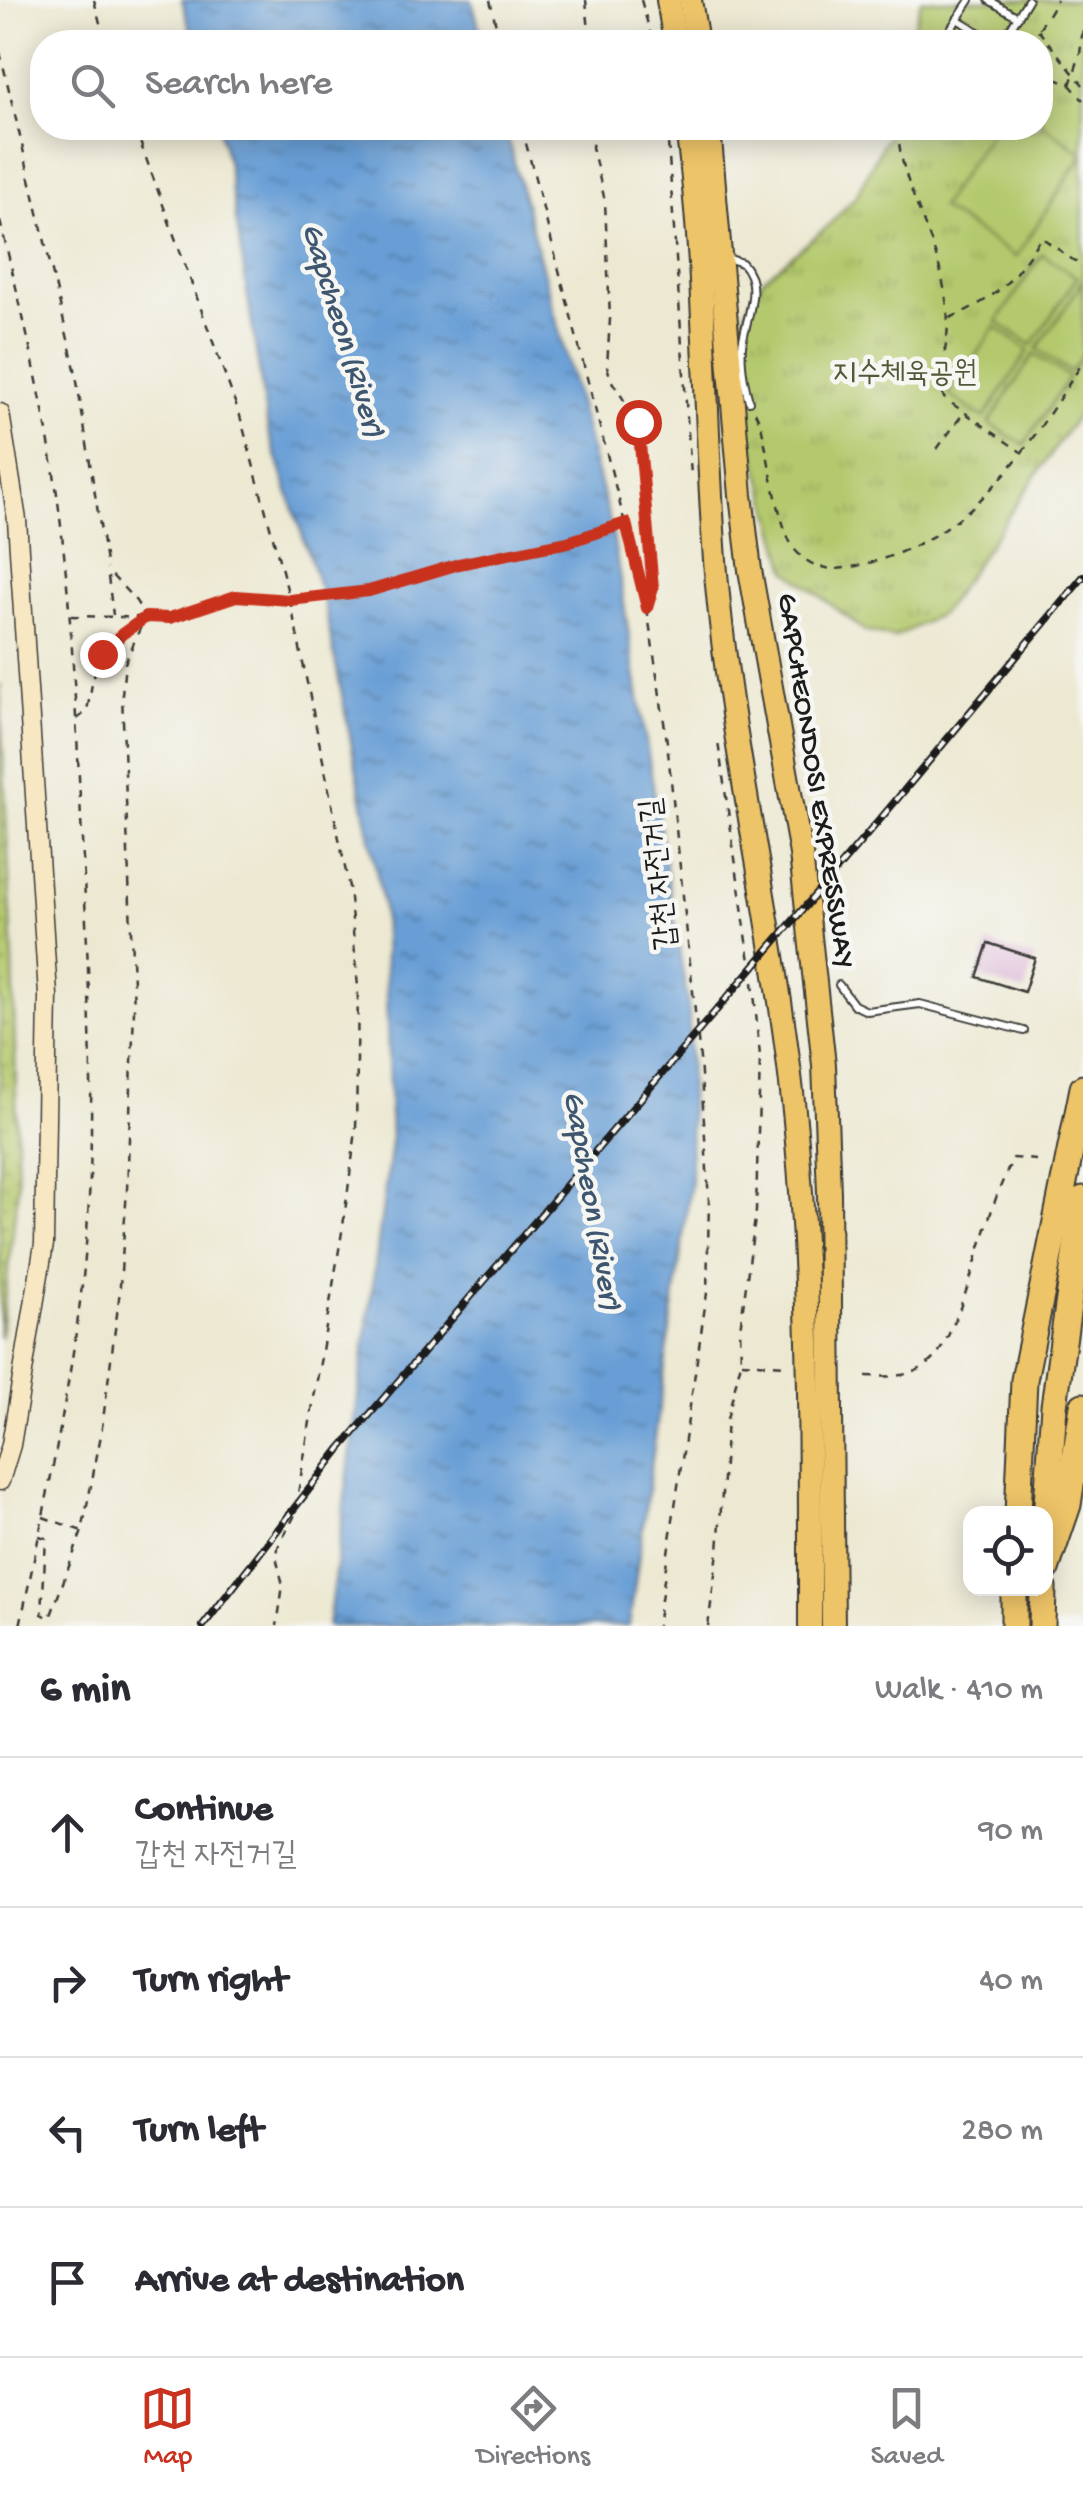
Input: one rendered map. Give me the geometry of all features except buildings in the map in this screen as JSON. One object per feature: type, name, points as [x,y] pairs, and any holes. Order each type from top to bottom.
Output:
[{"type":"highway","points":[[668,0],[673,30]]},
{"type":"highway","points":[[690,0],[695,30]]},
{"type":"highway","points":[[688,140],[716,574],[756,867],[789,1066],[801,1192],[810,1350],[810,1626]]},
{"type":"highway","name":"GAPCHEONDOSI EXPRESSWAY","points":[[710,140],[750,570],[801,854],[824,1065],[833,1626]]},
{"type":"highway","points":[[1018,1506],[1024,1380],[1083,1088]]},
{"type":"highway","points":[[1047,1506],[1054,1406],[1083,1199]]},
{"type":"highway","points":[[1053,1549],[1068,1505],[1083,1406]]},
{"type":"highway","points":[[1014,1596],[1014,1626]]},
{"type":"highway","points":[[1042,1626],[1043,1596]]},
{"type":"main road","points":[[0,413],[17,520],[48,996],[44,1244],[11,1446],[0,1481]]},
{"type":"lane","points":[[951,30],[970,0]]},
{"type":"lane","points":[[989,0],[1018,17]]},
{"type":"lane","points":[[1008,30],[1028,0]]},
{"type":"lane","points":[[958,20],[977,30]]},
{"type":"lane","points":[[721,258],[742,263],[752,280],[753,298],[742,346],[744,384],[750,401]]},
{"type":"lane","points":[[839,986],[854,1006],[867,1011],[920,1004],[1024,1031]]},
{"type":"path","points":[[94,0],[101,30]]},
{"type":"path","points":[[490,0],[497,30]]},
{"type":"path","points":[[586,0],[589,30]]},
{"type":"path","points":[[641,0],[649,30]]},
{"type":"path","points":[[1038,30],[1057,0]]},
{"type":"path","points":[[1070,85],[1083,25]]},
{"type":"path","points":[[1053,50],[1083,86]]},
{"type":"path","points":[[0,52],[74,369],[112,615]]},
{"type":"path","points":[[1053,78],[1070,85],[1083,100]]},
{"type":"path","points":[[139,140],[240,416],[290,600],[349,888],[358,987],[358,1079],[350,1179],[294,1517],[278,1547],[276,1560],[283,1585],[277,1626]]},
{"type":"path","points":[[525,140],[647,608]]},
{"type":"path","name":"갑천 자전거길","points":[[593,140],[605,200],[610,319],[606,366],[638,422],[653,588],[647,608],[667,742],[708,1143],[707,1293],[657,1626]]},
{"type":"path","points":[[668,140],[692,486]]},
{"type":"path","points":[[899,140],[901,158],[937,254],[949,319],[941,388],[944,398],[1024,454]]},
{"type":"path","points":[[0,221],[27,334],[57,491],[77,719],[90,1004],[88,1209],[74,1349],[20,1626]]},
{"type":"path","points":[[949,319],[978,307],[1006,286],[1041,238],[1083,267]]},
{"type":"path","points":[[750,401],[761,425],[788,539],[809,563],[821,569],[838,570],[869,564],[931,538],[992,491],[1024,454],[1083,362]]},
{"type":"path","points":[[938,449],[963,413]]},
{"type":"path","points":[[70,616],[170,618],[236,596],[290,600],[369,591],[459,564],[568,542],[626,523]]},
{"type":"path","points":[[107,570],[146,617]]},
{"type":"path","points":[[77,719],[86,712],[102,654],[146,617]]},
{"type":"path","points":[[38,1536],[46,1538],[42,1614],[50,1618],[82,1531],[101,1436],[119,1298],[128,1190],[134,1010],[122,694],[125,663],[146,617]]},
{"type":"path","points":[[708,1626],[718,1552],[727,1419],[741,1362],[740,1329],[756,1211],[760,1056],[718,742]]},
{"type":"path","points":[[866,1376],[915,1372],[932,1361],[955,1316],[1013,1158],[1036,1160]]},
{"type":"path","points":[[741,1362],[785,1365]]},
{"type":"path","points":[[41,1517],[82,1531]]},
{"type":"green space","name":"지수체육공원","points":[[921,0],[1083,0],[1083,407],[942,613],[894,638],[865,631],[787,570],[744,414],[735,332],[761,281],[826,228],[856,196],[885,140],[1053,140],[1053,30],[913,30]]},
{"type":"green space","points":[[1053,132],[1083,154],[1016,257],[940,208],[985,140],[1053,140]]},
{"type":"green space","points":[[1042,254],[1077,277],[1032,345],[997,322]]},
{"type":"green space","points":[[1083,281],[1083,354],[1071,372],[1037,349]]},
{"type":"green space","points":[[995,327],[1029,350],[984,418],[949,395]]},
{"type":"green space","points":[[1034,354],[1069,377],[1024,445],[989,423]]},
{"type":"green space","points":[[0,683],[13,961],[18,1187],[0,1338]]},
{"type":"water","points":[[182,0],[472,0],[480,30],[191,30]]},
{"type":"water","name":"Gapcheon (River)","points":[[221,140],[508,140],[612,529],[689,1010],[691,1180],[629,1626],[328,1626],[391,1143],[383,906],[323,598],[268,431]]},
{"type":"railway","points":[[203,1626],[341,1448],[1083,577]]},
{"type":"route","points":[[102,654],[146,617],[170,618],[222,598],[254,594],[290,600],[369,591],[459,564],[568,542],[626,523],[647,608],[653,588],[638,422]]}]
